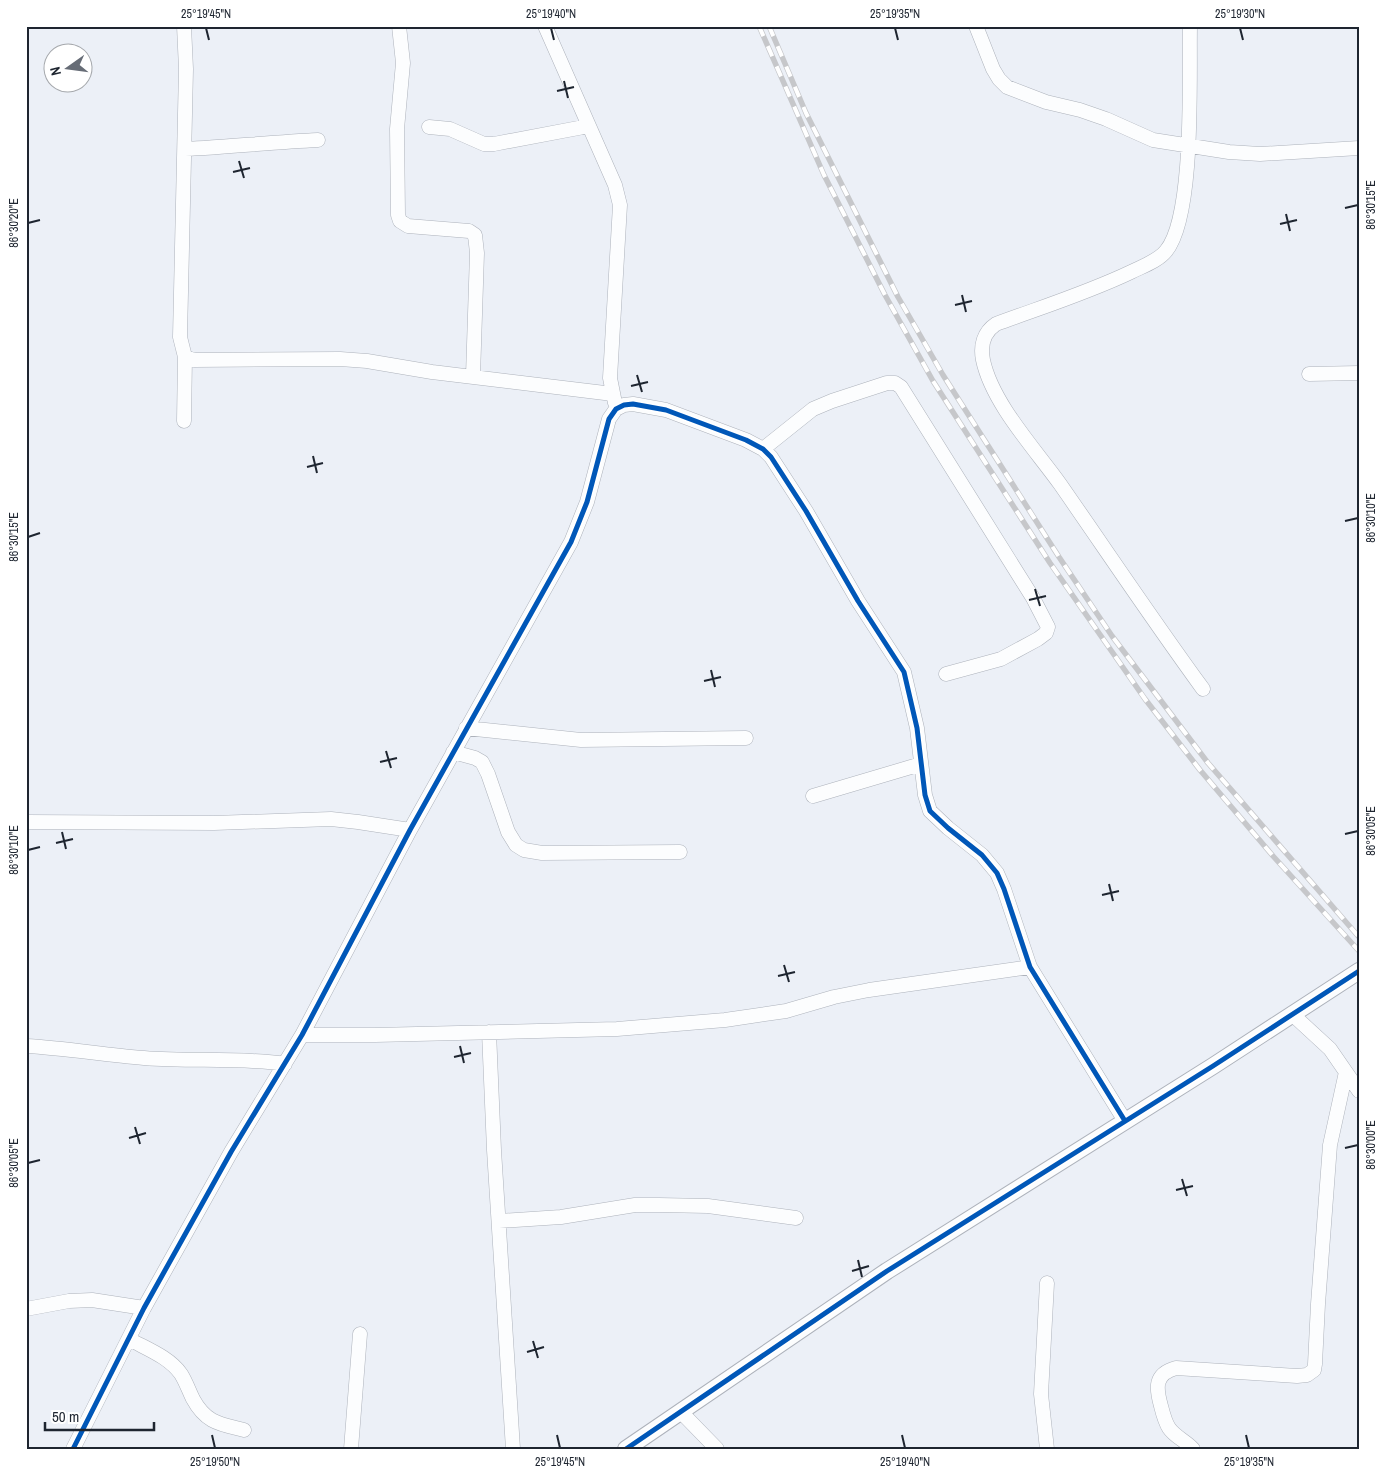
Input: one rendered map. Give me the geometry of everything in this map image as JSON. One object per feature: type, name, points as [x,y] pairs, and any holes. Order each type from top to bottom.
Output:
[{"type":"street","points":[[184,26],[186,69],[180,337],[184,357],[184,421]]},
{"type":"street","points":[[399,26],[403,68],[397,129],[398,215],[400,221],[408,226],[470,231],[475,235],[477,253],[473,376]]},
{"type":"street","points":[[545,26],[615,185],[620,205],[610,378],[616,409]]},
{"type":"street","points":[[976,26],[993,69],[1007,87],[1046,102],[1080,110],[1106,119],[1152,140],[1229,152],[1260,154],[1359,148]]},
{"type":"street","points":[[1190,26],[1188,146],[1185,195],[1175,236],[1166,251],[1154,260],[1098,288],[996,324],[988,330],[983,339],[982,358],[987,374],[1003,406],[1060,484],[1146,611],[1203,689]]},
{"type":"street","points":[[429,127],[450,129],[484,144],[494,144],[589,126]]},
{"type":"street","points":[[184,149],[318,140]]},
{"type":"street","points":[[184,357],[203,360],[340,359],[367,361],[432,372],[613,394]]},
{"type":"street","points":[[1309,374],[1359,373]]},
{"type":"street","points":[[763,449],[813,409],[887,383],[894,383],[901,387],[1033,598],[1048,627],[1046,633],[1038,639],[1001,659],[946,674]]},
{"type":"street","points":[[73,1449],[144,1308],[231,1152],[302,1035],[410,830],[571,542],[587,502],[609,419],[616,409],[624,405],[633,404],[666,410],[746,440],[763,449],[778,467],[858,601],[904,672],[917,728],[926,801],[930,811],[982,855],[997,873],[1030,967],[1125,1121]]},
{"type":"street","points":[[466,728],[581,740],[746,738]]},
{"type":"street","points":[[453,752],[482,762],[508,832],[516,846],[524,850],[542,853],[680,852]]},
{"type":"street","points":[[814,796],[921,764]]},
{"type":"street","points":[[26,822],[214,823],[331,820],[410,830]]},
{"type":"street","points":[[302,1035],[617,1030],[735,1019],[786,1011],[834,997],[869,990],[1030,967]]},
{"type":"street","points":[[626,1449],[887,1271],[1359,971]]},
{"type":"street","points":[[1292,1014],[1330,1049],[1359,1091]]},
{"type":"street","points":[[489,1032],[513,1449]]},
{"type":"street","points":[[26,1046],[54,1047],[143,1058],[260,1060],[285,1064]]},
{"type":"street","points":[[1194,1449],[1187,1441],[1170,1430],[1166,1422],[1158,1397],[1157,1386],[1161,1376],[1168,1370],[1176,1368],[1297,1376],[1307,1375],[1314,1370],[1330,1145],[1346,1072]]},
{"type":"street","points":[[499,1221],[561,1217],[635,1205],[667,1204],[708,1206],[796,1218]]},
{"type":"street","points":[[1047,1449],[1041,1394],[1048,1283]]},
{"type":"street","points":[[26,1309],[69,1301],[92,1300],[144,1308]]},
{"type":"street","points":[[351,1449],[360,1334]]},
{"type":"street","points":[[129,1339],[169,1361],[181,1374],[194,1401],[205,1417],[216,1423],[244,1430]]},
{"type":"street","points":[[681,1412],[717,1449]]},
{"type":"railway","points":[[759,26],[824,175],[885,295],[933,381],[1050,563],[1145,699],[1200,770],[1273,856],[1359,951]]},
{"type":"railway","points":[[769,26],[806,113],[898,297],[943,375],[1059,557],[1112,636],[1208,763],[1359,937]]},
{"type":"cycle path","points":[[73,1449],[144,1308],[231,1152],[302,1035],[410,830],[571,542],[587,502],[609,419],[616,409],[624,405],[633,404],[666,410],[746,440],[763,449],[771,457],[806,511],[858,601],[904,672],[917,728],[925,795],[930,811],[982,855],[997,873],[1030,967],[1125,1121]]},
{"type":"cycle path","points":[[626,1449],[887,1271],[1213,1066],[1359,971]]}]
